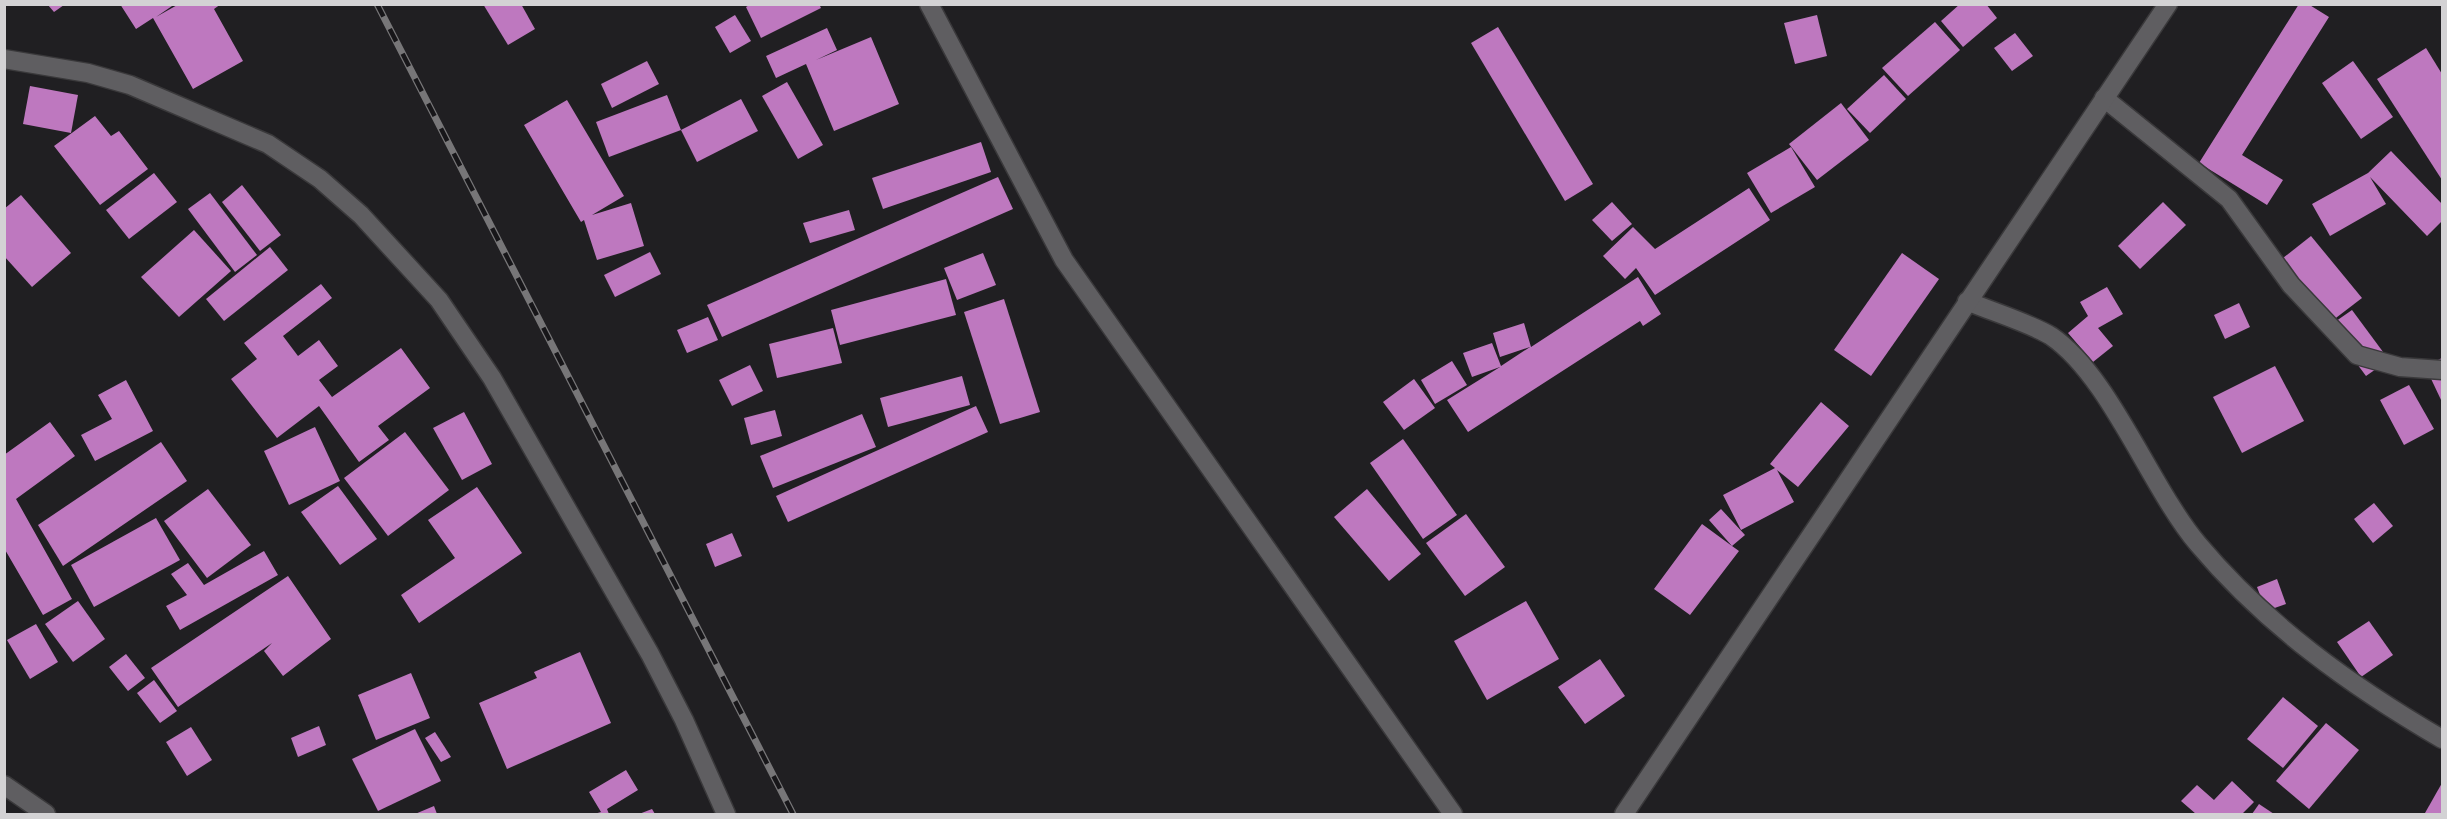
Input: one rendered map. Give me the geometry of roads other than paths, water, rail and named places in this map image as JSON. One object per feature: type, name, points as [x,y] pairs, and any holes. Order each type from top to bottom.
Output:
[{"type":"street","points":[[929,4],[1064,260],[1453,814]]},
{"type":"street","points":[[1624,814],[2168,4]]},
{"type":"street","points":[[4,59],[88,74],[130,85],[268,144],[320,179],[361,215],[439,300],[492,378],[645,645],[684,720],[726,814]]},
{"type":"street","points":[[2104,98],[2229,199],[2291,285],[2357,355],[2400,368],[2442,370]]},
{"type":"street","points":[[1967,301],[2051,336],[2085,369],[2113,411],[2162,494],[2198,544],[2258,607],[2318,659],[2388,707],[2442,739]]},
{"type":"street","points":[[4,784],[46,814]]},
{"type":"railway","points":[[377,4],[793,814]]}]
